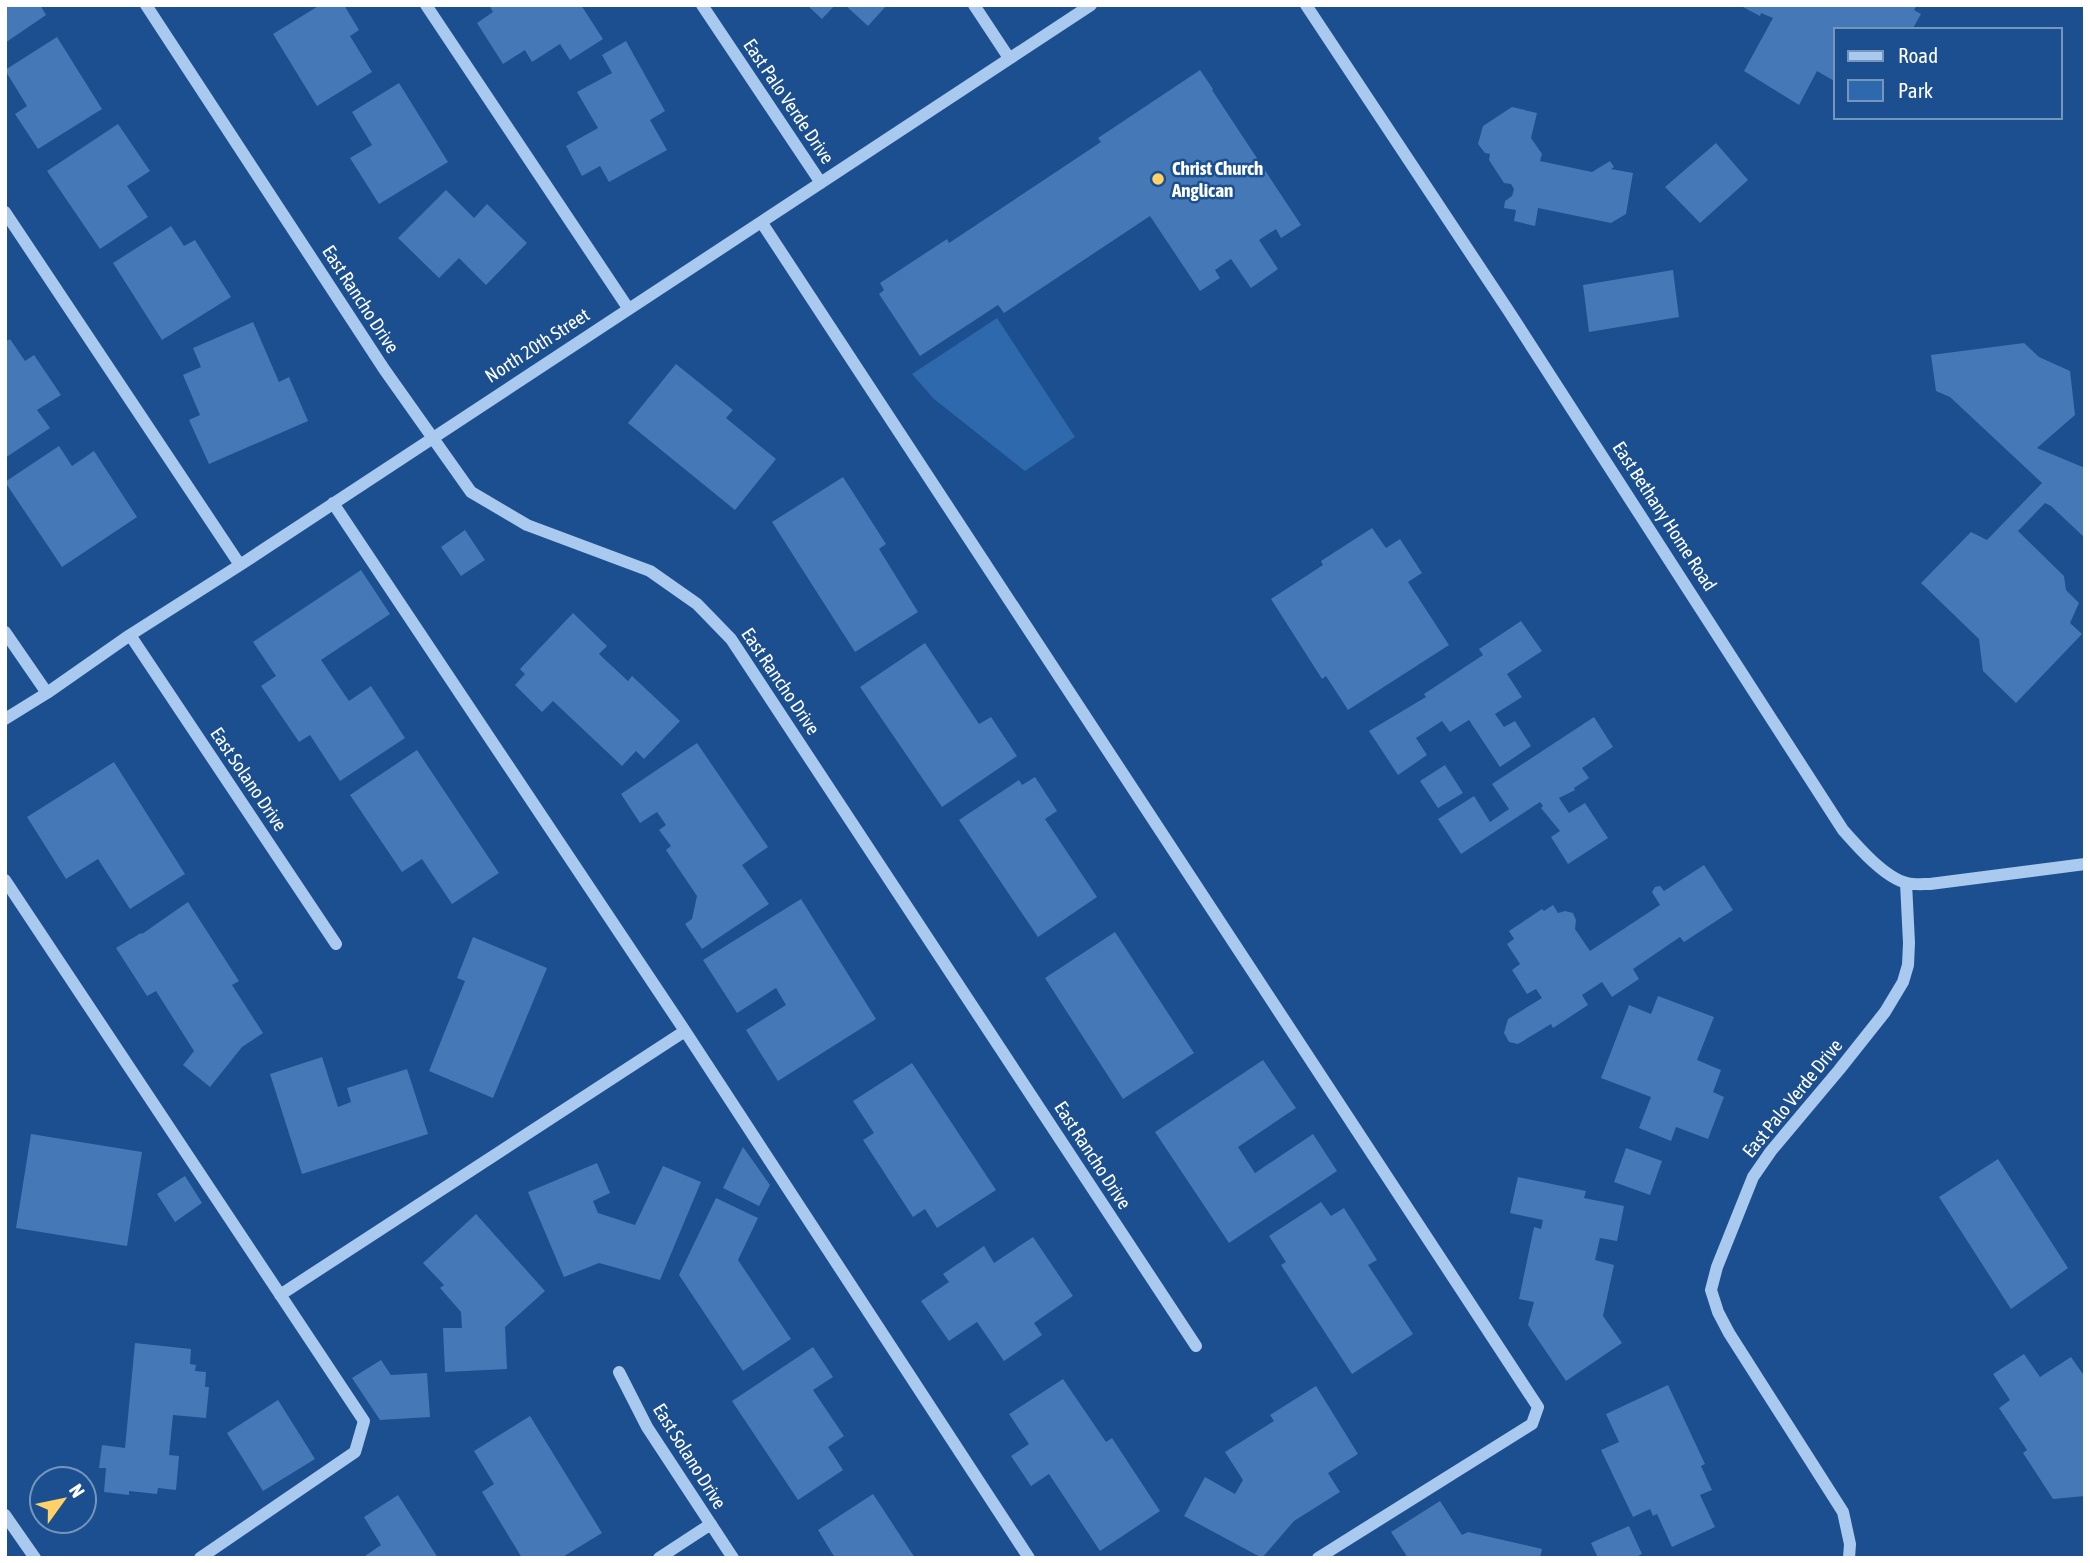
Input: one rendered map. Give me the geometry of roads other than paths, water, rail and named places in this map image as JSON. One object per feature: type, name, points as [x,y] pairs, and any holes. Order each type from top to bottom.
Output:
[{"type":"street","name":"East Rancho Drive","points":[[146,5],[384,369],[471,492],[527,525],[650,571],[697,604],[731,639],[1196,1346]]},
{"type":"street","points":[[426,5],[628,308]]},
{"type":"street","name":"East Palo Verde Drive","points":[[702,5],[821,183]]},
{"type":"street","points":[[974,5],[1009,58]]},
{"type":"street","name":"North 20th Street","points":[[5,719],[47,694],[130,635],[1091,5]]},
{"type":"street","name":"East Bethany Home Road","points":[[1306,5],[1538,356],[1843,830],[1878,866],[1906,883]]},
{"type":"street","points":[[5,212],[240,565]]},
{"type":"street","points":[[762,223],[1538,1407],[1532,1424],[1318,1558]]},
{"type":"street","points":[[333,503],[685,1031],[1029,1558]]},
{"type":"street","points":[[5,632],[47,694]]},
{"type":"street","name":"East Solano Drive","points":[[130,635],[336,944]]},
{"type":"street","points":[[1906,883],[1930,884],[2085,864]]},
{"type":"street","points":[[5,880],[364,1421],[355,1452],[200,1558]]},
{"type":"street","name":"East Palo Verde Drive","points":[[1849,1558],[1850,1544],[1843,1512],[1729,1333],[1718,1312],[1712,1290],[1717,1267],[1753,1177],[1771,1150],[1885,1012],[1903,982],[1908,965],[1909,943],[1906,883]]},
{"type":"street","points":[[280,1295],[685,1031]]},
{"type":"street","name":"East Solano Drive","points":[[619,1372],[647,1427],[733,1558]]},
{"type":"street","points":[[5,1515],[35,1558]]},
{"type":"street","points":[[659,1558],[711,1524]]},
{"type":"place","name":"Christ Church Anglican","points":[[1158,179]]}]
